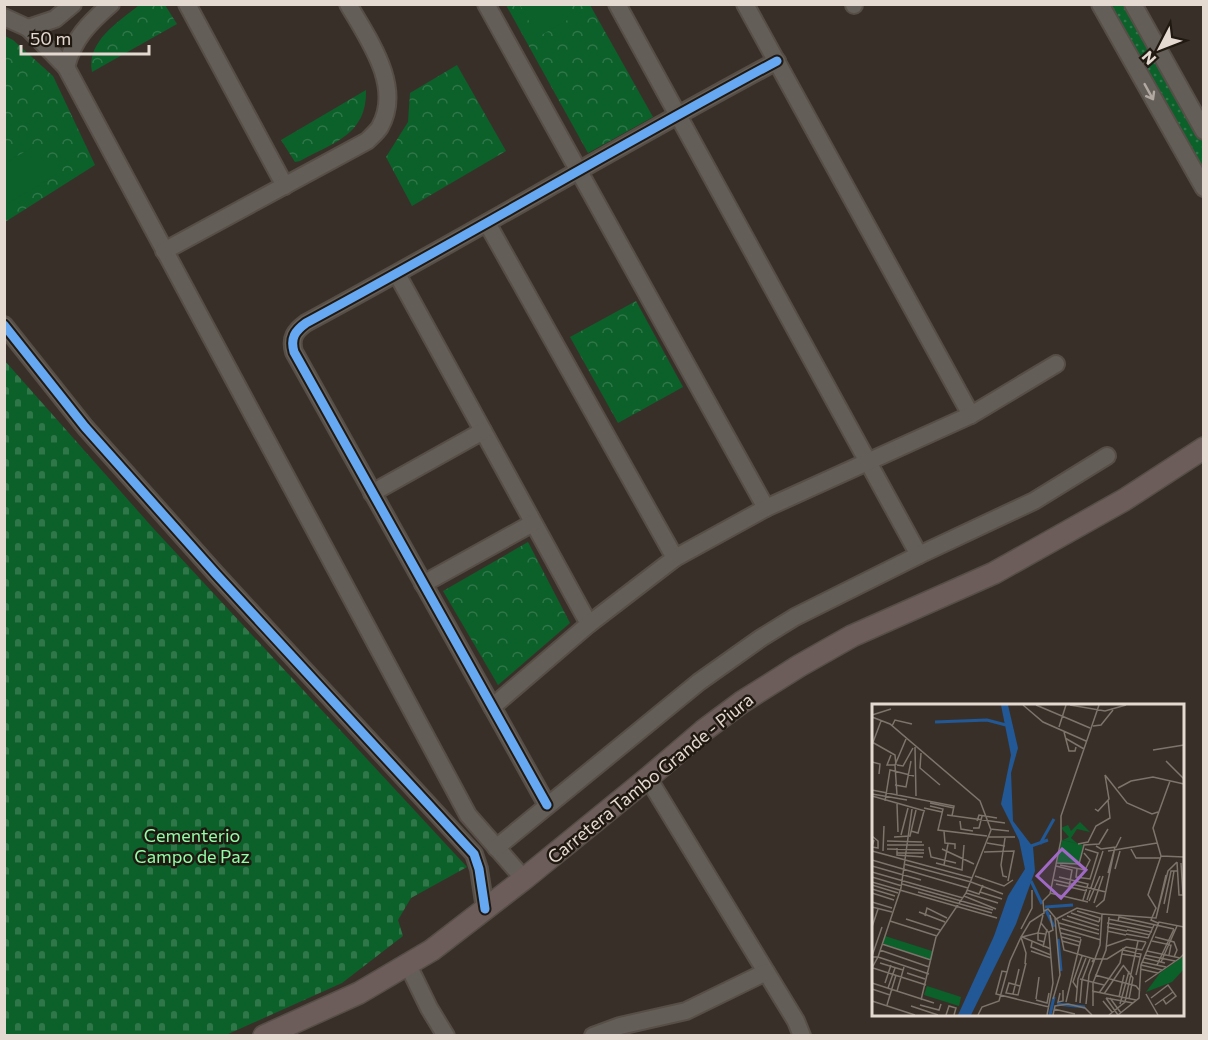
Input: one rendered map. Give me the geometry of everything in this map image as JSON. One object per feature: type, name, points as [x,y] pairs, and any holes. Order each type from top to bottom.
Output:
[{"type":"main road","name":"Carretera Tambo Grande - Piura","points":[[264,1035],[358,993],[408,965],[524,879],[710,725],[799,666],[852,636],[994,573],[1124,500],[1203,448]]},
{"type":"street","points":[[28,28],[55,19],[74,4]]},
{"type":"street","points":[[66,67],[83,30],[111,4]]},
{"type":"street","points":[[187,4],[285,186]]},
{"type":"street","points":[[164,251],[367,141],[380,128],[386,108],[387,90],[383,74],[373,47],[348,4]]},
{"type":"street","points":[[486,4],[766,508]]},
{"type":"street","points":[[618,4],[919,555]]},
{"type":"street","points":[[745,4],[971,415]]},
{"type":"street","points":[[1100,4],[1203,188]]},
{"type":"street","points":[[1133,4],[1203,131]]},
{"type":"street","points":[[4,17],[28,28],[66,67],[464,808],[524,879]]},
{"type":"street","points":[[547,805],[294,351],[292,339],[298,329],[306,323],[398,274],[678,114],[777,61]]},
{"type":"street","points":[[487,223],[675,558]]},
{"type":"street","points":[[398,274],[589,624]]},
{"type":"street","points":[[4,326],[85,427],[216,574],[474,854],[479,869],[485,909]]},
{"type":"street","points":[[492,707],[589,624],[675,558],[766,508],[971,415],[1056,364]]},
{"type":"street","points":[[372,493],[483,431]]},
{"type":"street","points":[[496,848],[735,655],[795,618],[919,555],[1034,501],[1107,456]]},
{"type":"street","points":[[423,584],[533,523]]},
{"type":"street","points":[[648,778],[802,1035]]},
{"type":"street","points":[[408,965],[429,1008],[446,1035]]},
{"type":"street","points":[[593,1035],[620,1026],[686,1011],[766,972]]},
{"type":"green space","points":[[139,5],[165,5],[177,24],[92,72],[91,61],[99,42],[114,25]]},
{"type":"green space","points":[[506,5],[590,5],[653,117],[588,153]]},
{"type":"green space","points":[[520,5],[561,5],[569,19],[538,37]]},
{"type":"green space","points":[[1107,5],[1126,5],[1203,142],[1203,176]]},
{"type":"green space","points":[[5,36],[13,40],[53,76],[95,165],[5,222]]},
{"type":"green space","points":[[457,65],[506,151],[412,206],[386,157],[408,122],[410,93]]},
{"type":"green space","points":[[366,90],[365,105],[355,127],[336,142],[295,162],[281,140]]},
{"type":"green space","points":[[35,146],[53,177],[5,205],[5,163]]},
{"type":"green space","points":[[636,301],[683,387],[618,423],[570,337]]},
{"type":"green space","name":"Cementerio Campo de Paz","points":[[5,361],[153,528],[467,867],[411,898],[398,920],[403,936],[342,983],[226,1035],[5,1035]]},
{"type":"green space","points":[[528,542],[570,623],[498,685],[443,591]]},
{"type":"cycle path","points":[[547,805],[294,352],[293,339],[296,332],[306,323],[777,61]]},
{"type":"cycle path","points":[[4,325],[85,427],[216,574],[474,854],[479,869],[485,909]]}]
